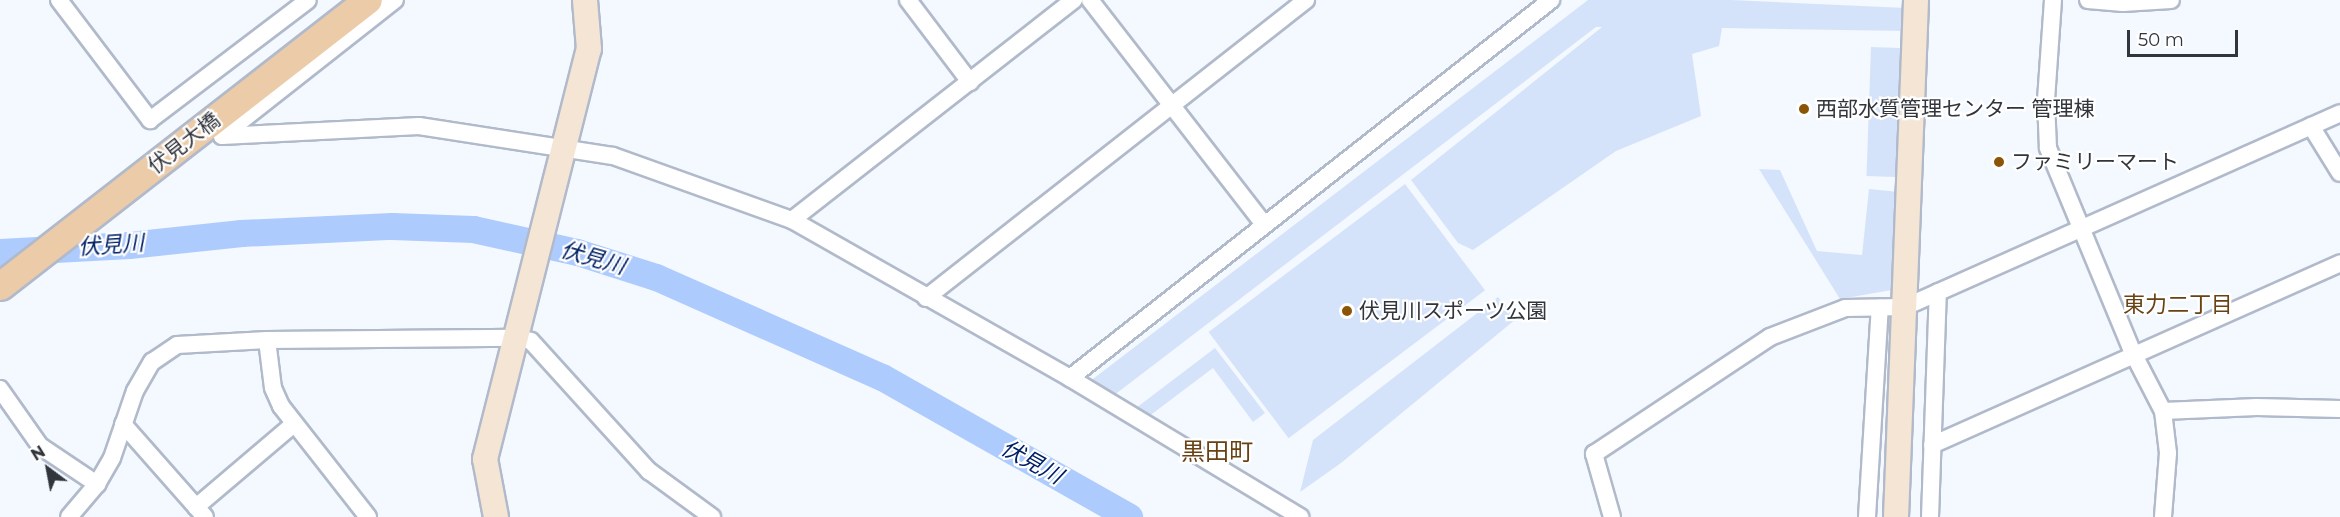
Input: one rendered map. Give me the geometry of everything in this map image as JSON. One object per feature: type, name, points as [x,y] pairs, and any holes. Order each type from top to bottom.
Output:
[{"type":"main road","name":"伏見大橋","points":[[0,264],[338,0]]},
{"type":"main road","name":"伏見大橋","points":[[0,286],[368,0]]},
{"type":"street","points":[[59,0],[150,120],[308,0]]},
{"type":"street","points":[[395,0],[222,136],[419,126],[613,156],[792,220],[1070,378],[1300,517]]},
{"type":"street","points":[[496,517],[485,459],[518,338],[588,49],[585,0]]},
{"type":"street","points":[[908,0],[970,82]]},
{"type":"street","points":[[792,220],[1074,0]]},
{"type":"street","points":[[1090,0],[1264,224]]},
{"type":"street","points":[[926,298],[1306,0]]},
{"type":"street","points":[[1070,378],[1551,0]]},
{"type":"street","points":[[1896,517],[1916,0]]},
{"type":"street","points":[[2053,0],[2046,102],[2048,148],[2079,229],[2133,353],[2163,411],[2168,453],[2163,517]]},
{"type":"street","points":[[2088,0],[2123,3],[2171,0]]},
{"type":"street","points":[[1612,517],[1594,454],[1770,338],[1845,308],[1905,307],[2340,113]]},
{"type":"street","points":[[2311,126],[2340,173]]},
{"type":"street","points":[[1932,445],[2133,353],[2340,263]]},
{"type":"street","points":[[1930,517],[1938,292]]},
{"type":"street","points":[[1867,517],[1880,307]]},
{"type":"street","points":[[69,517],[97,484],[112,458],[135,391],[152,362],[177,345],[267,340],[518,338],[531,341],[649,471],[712,517]]},
{"type":"street","points":[[267,340],[273,388],[294,424],[368,517]]},
{"type":"street","points":[[0,389],[40,446],[97,484]]},
{"type":"street","points":[[2163,411],[2257,407],[2340,409]]},
{"type":"street","points":[[123,424],[200,512],[294,424]]},
{"type":"shaded area","points":[[1588,0],[1731,0],[1906,8],[1908,31],[1722,28],[1719,46],[1692,54],[1701,116],[1616,151],[1473,250],[1458,243],[1411,180],[1602,27],[1596,27],[1113,396],[1089,382]]},
{"type":"shaded area","points":[[1871,47],[1907,48],[1902,177],[1866,176]]},
{"type":"shaded area","points":[[1759,169],[1780,170],[1817,251],[1862,255],[1869,189],[1899,192],[1892,290],[1840,299]]},
{"type":"shaded area","name":"伏見川スポーツ公園","points":[[1405,184],[1485,290],[1289,438],[1209,332]]},
{"type":"shaded area","points":[[1498,297],[1516,319],[1341,463],[1300,492],[1313,440]]},
{"type":"shaded area","points":[[1215,348],[1265,413],[1253,422],[1213,368],[1148,417],[1136,408]]},
{"type":"waterway","name":"伏見川","points":[[0,252],[129,245],[241,233],[392,226],[473,229],[577,252],[656,277],[882,377],[1129,517]]},
{"type":"place","name":"西部水質管理センター 管理棟","points":[[1804,109]]},
{"type":"place","name":"ファミリーマート","points":[[1999,162]]},
{"type":"place","name":"伏見川スポーツ公園","points":[[1347,311]]},
{"type":"district","name":"東力二丁目","points":[[2178,305]]},
{"type":"district","name":"黒田町","points":[[1217,452]]}]
